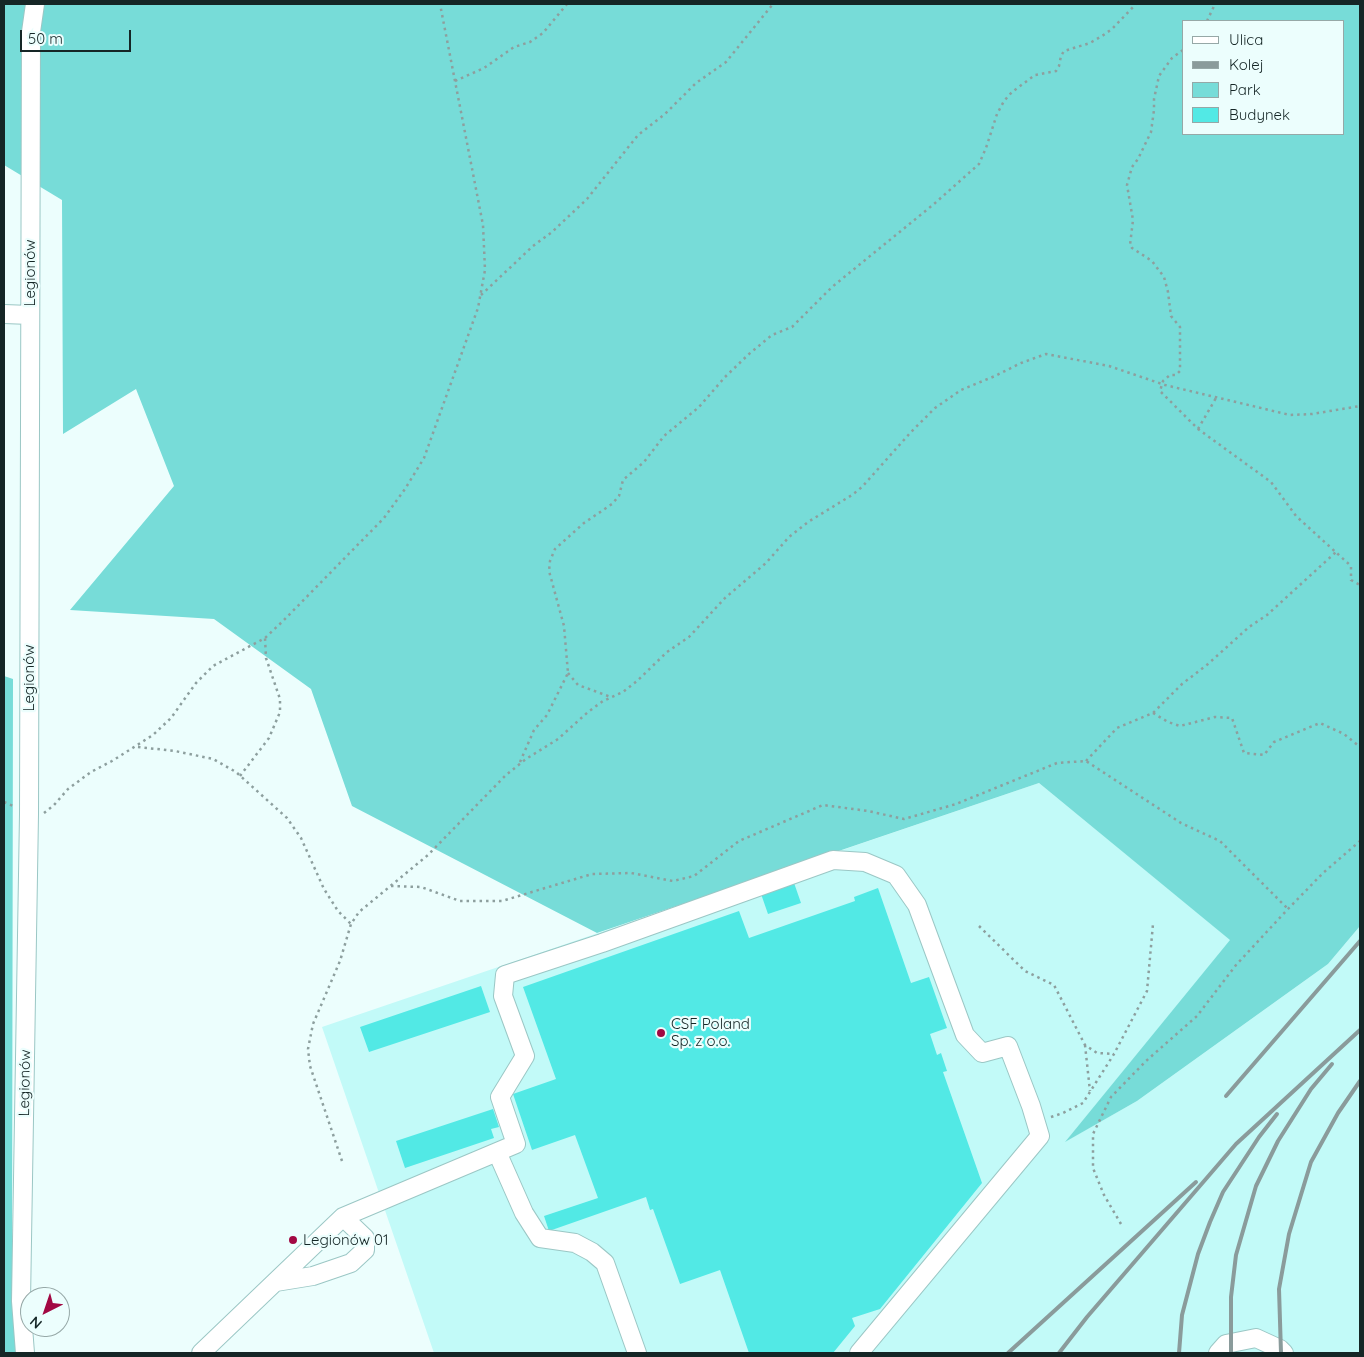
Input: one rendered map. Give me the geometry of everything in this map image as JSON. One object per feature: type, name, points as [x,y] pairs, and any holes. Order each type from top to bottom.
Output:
[{"type":"street","name":"Legionów","points":[[25,1353],[21,1301],[29,814],[30,32],[35,4]]},
{"type":"street","points":[[4,314],[30,315]]},
{"type":"street","points":[[200,1353],[343,1217],[516,1144],[500,1097],[525,1056],[503,996],[505,975],[602,943],[833,860],[865,862],[896,875],[917,905],[965,1035],[982,1053],[1008,1046],[1040,1136],[859,1353]]},
{"type":"street","points":[[497,1152],[524,1213],[540,1238],[575,1242],[592,1252],[605,1263],[636,1353]]},
{"type":"street","points":[[276,1282],[313,1276],[351,1263],[365,1250],[365,1238],[343,1217]]},
{"type":"street","points":[[1218,1353],[1226,1344],[1256,1338],[1280,1349],[1284,1353]]},
{"type":"path","points":[[29,814],[47,812],[68,789],[91,772],[136,747],[153,735],[171,718],[196,683],[213,666],[265,638],[283,622],[384,518],[424,458],[472,326],[485,270],[483,225],[440,4]]},
{"type":"path","points":[[456,81],[484,68],[514,47],[530,42],[544,33],[567,4]]},
{"type":"path","points":[[480,296],[588,198],[638,135],[665,114],[696,82],[726,62],[773,4]]},
{"type":"path","points":[[520,764],[534,730],[546,715],[568,673],[564,626],[549,571],[550,561],[555,549],[584,523],[612,504],[619,496],[623,480],[644,462],[664,436],[699,407],[725,376],[749,354],[772,335],[792,327],[832,287],[934,204],[979,164],[997,114],[1012,92],[1034,74],[1056,71],[1064,51],[1102,36],[1112,29],[1136,4]]},
{"type":"path","points":[[1207,20],[1215,4]]},
{"type":"path","points":[[1182,51],[1172,58],[1159,76],[1150,132],[1138,159],[1132,167],[1127,185],[1133,220],[1130,245],[1152,261],[1164,277],[1171,316],[1180,327],[1180,371],[1176,375],[1170,375],[1161,384],[1160,391],[1198,430],[1271,482],[1296,516],[1351,566],[1351,580],[1360,585]]},
{"type":"path","points":[[342,1161],[310,1066],[308,1049],[313,1024],[340,961],[351,924],[358,912],[428,855],[506,775],[558,740],[588,712],[623,692],[637,681],[667,652],[689,637],[725,598],[766,563],[789,537],[808,522],[862,487],[935,408],[961,390],[1046,354],[1109,366],[1161,384],[1290,415],[1312,414],[1360,406]]},
{"type":"path","points":[[1198,430],[1216,397]]},
{"type":"path","points":[[1086,761],[1117,728],[1153,713],[1182,684],[1208,664],[1249,627],[1267,615],[1336,552]]},
{"type":"path","points":[[240,776],[268,738],[280,712],[280,699],[266,658],[265,638]]},
{"type":"path","points":[[568,673],[578,685],[612,697]]},
{"type":"path","points":[[1153,713],[1168,722],[1180,726],[1215,717],[1232,718],[1244,753],[1264,754],[1274,742],[1320,723],[1344,734],[1360,748]]},
{"type":"path","points":[[136,747],[175,751],[213,759],[240,776],[287,818],[301,838],[324,889],[338,911],[351,924]]},
{"type":"path","points":[[390,886],[421,887],[460,901],[502,901],[592,874],[631,873],[673,882],[694,876],[738,841],[823,805],[868,811],[904,819],[956,804],[1057,763],[1086,761],[1181,823],[1220,841],[1288,909]]},
{"type":"path","points":[[1121,1224],[1104,1195],[1093,1168],[1093,1134],[1111,1097],[1146,1060],[1197,1016],[1236,965],[1288,909],[1323,873],[1360,841]]},
{"type":"path","points":[[1036,1121],[1063,1113],[1083,1103],[1114,1054],[1147,991],[1153,924]]},
{"type":"path","points":[[979,926],[1025,971],[1054,985],[1085,1045],[1090,1091]]},
{"type":"path","points":[[1085,1045],[1098,1053],[1114,1054]]},
{"type":"shaded area","points":[[1039,783],[1231,940],[1066,1141],[1137,1101],[1328,964],[1360,926],[1360,1353],[434,1353],[322,1027]]},
{"type":"green space","points":[[4,4],[1360,4],[1360,926],[1328,964],[1137,1101],[1065,1142],[1230,940],[1039,783],[597,933],[352,806],[311,689],[214,619],[70,610],[174,486],[136,389],[63,434],[62,200],[4,165]]},
{"type":"green space","points":[[4,676],[13,679],[12,1272],[18,1353],[4,1353]]},
{"type":"building","points":[[793,880],[801,903],[768,914],[760,891]]},
{"type":"building","points":[[878,888],[911,983],[929,977],[947,1028],[930,1034],[937,1055],[941,1053],[947,1071],[943,1072],[982,1183],[880,1309],[852,1318],[855,1326],[833,1353],[749,1353],[720,1270],[680,1284],[653,1209],[650,1210],[646,1197],[549,1231],[544,1216],[598,1198],[575,1135],[532,1150],[513,1094],[556,1079],[523,987],[739,911],[749,938],[855,901],[854,897]]},
{"type":"building","points":[[481,986],[490,1012],[369,1052],[360,1027]]},
{"type":"building","points":[[493,1109],[499,1127],[491,1129],[494,1138],[405,1168],[396,1141]]},
{"type":"railway","points":[[1226,1096],[1360,941]]},
{"type":"railway","points":[[1059,1353],[1087,1317],[1236,1144],[1360,1030]]},
{"type":"railway","points":[[1231,1353],[1231,1297],[1236,1255],[1256,1186],[1278,1141],[1311,1089],[1332,1064]]},
{"type":"railway","points":[[1281,1353],[1279,1289],[1289,1234],[1311,1162],[1338,1113],[1360,1081]]},
{"type":"railway","points":[[1179,1353],[1182,1315],[1198,1254],[1210,1222],[1223,1192],[1259,1137],[1277,1114]]},
{"type":"railway","points":[[1008,1353],[1196,1182]]},
{"type":"place","name":"CSF Poland Sp. z o.o.","points":[[661,1033]]},
{"type":"place","name":"Legionów 01","points":[[293,1240]]}]
